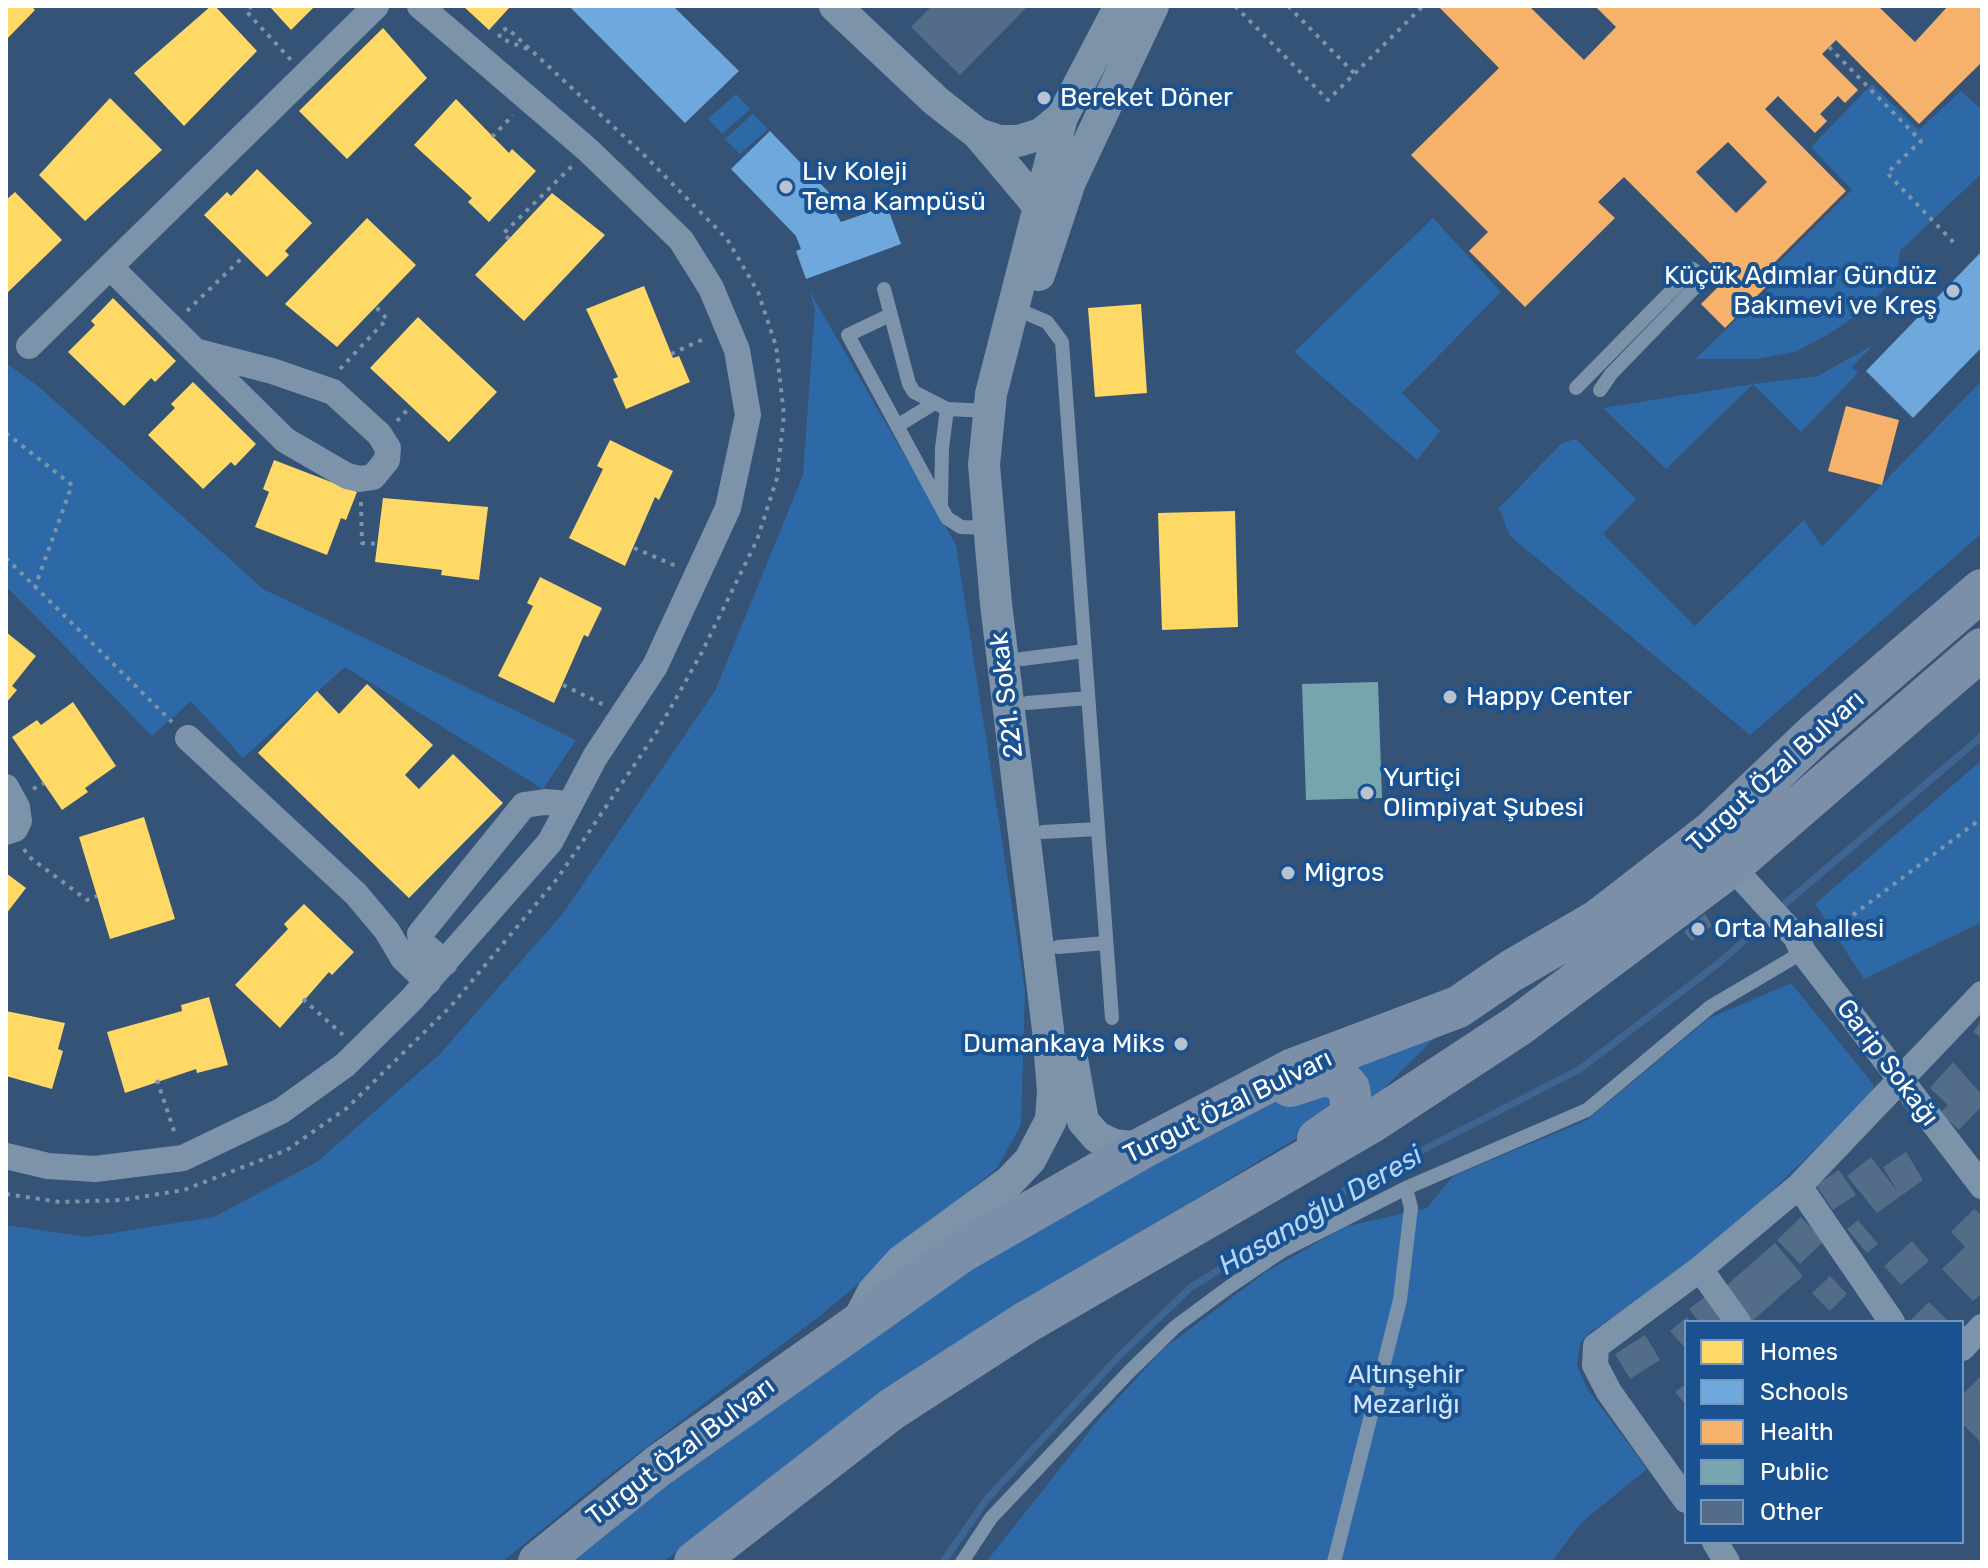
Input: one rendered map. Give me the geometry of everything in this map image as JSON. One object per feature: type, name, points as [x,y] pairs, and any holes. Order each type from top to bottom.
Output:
[{"type":"main road","name":"Turgut Özal Bulvarı","points":[[539,1562],[658,1466],[857,1322],[961,1252],[1142,1148],[1291,1070],[1458,1007],[1722,848],[1816,733],[1982,590]]},
{"type":"main road","name":"Turgut Özal Bulvarı","points":[[695,1562],[892,1409],[1025,1323],[1373,1121],[1519,1025],[1722,848],[1982,649]]},
{"type":"main road","points":[[1142,1148],[1206,1126],[1313,1076],[1327,1074],[1343,1082],[1349,1089],[1352,1110],[1344,1121],[1241,1186],[1184,1228]]},
{"type":"street","points":[[29,346],[376,6]]},
{"type":"street","points":[[6,1156],[48,1166],[95,1169],[281,1111],[345,1042],[436,972],[533,866],[570,804],[609,710],[655,666],[728,508],[748,415],[737,350],[711,288],[681,240],[516,105],[420,6]]},
{"type":"street","points":[[835,6],[936,101],[978,134],[1037,204]]},
{"type":"street","name":"221. Sokak","points":[[857,1322],[873,1292],[901,1261],[976,1208],[1030,1160],[1051,1120],[1053,1091],[1048,1030],[984,465],[989,411],[1011,304],[1062,117],[1120,6]]},
{"type":"street","name":"221. Sokak","points":[[1142,1148],[1114,1145],[1097,1137],[1083,1121],[1076,1095],[1006,537],[1005,443],[1017,338],[1070,182],[1153,6]]},
{"type":"street","points":[[978,134],[999,141],[1018,141],[1041,134],[1062,117]]},
{"type":"street","points":[[110,267],[285,440],[347,476],[360,479],[373,477],[381,470],[387,460],[388,448],[366,419],[333,392],[195,351]]},
{"type":"street","points":[[188,738],[356,894],[387,931],[403,958],[436,972]]},
{"type":"street","points":[[6,787],[17,807],[19,821],[10,830]]},
{"type":"street","points":[[436,972],[420,934],[524,805],[545,802],[570,804]]},
{"type":"street","name":"Garip Sokağı","points":[[1722,848],[1800,945],[1899,1081],[1982,1186]]},
{"type":"street","points":[[1684,1497],[1609,1392],[1595,1365],[1596,1346],[1700,1269],[1799,1186],[1982,994]]},
{"type":"street","points":[[1799,1186],[1891,1320]]},
{"type":"street","points":[[1700,1269],[1737,1320]]},
{"type":"street","points":[[1964,1346],[1982,1327]]},
{"type":"lane","points":[[1576,388],[1693,269],[1703,279],[1611,374],[1600,390]]},
{"type":"lane","points":[[884,289],[909,384],[940,407]]},
{"type":"lane","points":[[1026,313],[1047,322],[1062,342],[1112,1018]]},
{"type":"lane","points":[[890,315],[848,335],[953,524],[989,528]]},
{"type":"lane","points":[[897,426],[940,407],[989,411]]},
{"type":"lane","points":[[940,407],[941,506]]},
{"type":"lane","points":[[1022,659],[1085,651]]},
{"type":"lane","points":[[1027,703],[1088,698]]},
{"type":"lane","points":[[1043,832],[1098,829]]},
{"type":"lane","points":[[1058,947],[1106,943]]},
{"type":"lane","points":[[962,1562],[991,1518],[1175,1327],[1282,1251],[1406,1188],[1587,1110],[1710,1007],[1800,945]]},
{"type":"lane","points":[[1334,1562],[1400,1300],[1411,1208],[1406,1188]]},
{"type":"path","points":[[252,6],[246,11],[305,75]]},
{"type":"path","points":[[1235,6],[1328,100],[1423,6]]},
{"type":"path","points":[[1288,6],[1355,74]]},
{"type":"path","points":[[6,1194],[60,1202],[122,1200],[184,1190],[287,1150],[347,1108],[451,1006],[557,879],[658,730],[701,654],[757,540],[777,478],[784,415],[776,346],[758,292],[727,239],[644,155],[532,51],[507,28],[499,33],[500,38],[532,51]]},
{"type":"path","points":[[1829,47],[1921,141],[1887,173],[1955,244]]},
{"type":"path","points":[[492,137],[516,105]]},
{"type":"path","points":[[561,155],[580,158]]},
{"type":"path","points":[[580,158],[584,176]]},
{"type":"path","points":[[509,239],[503,234],[580,158]]},
{"type":"path","points":[[171,327],[245,255]]},
{"type":"path","points":[[323,389],[387,319],[376,307]]},
{"type":"path","points":[[671,354],[729,328]]},
{"type":"path","points":[[6,433],[72,485],[35,587]]},
{"type":"path","points":[[360,479],[362,543],[378,544]]},
{"type":"path","points":[[634,548],[697,575]]},
{"type":"path","points":[[6,558],[188,738]]},
{"type":"path","points":[[563,685],[609,710]]},
{"type":"path","points":[[1800,945],[1982,818]]},
{"type":"path","points":[[10,830],[28,856],[87,900],[97,896]]},
{"type":"path","points":[[303,999],[345,1042],[352,1024]]},
{"type":"path","points":[[157,1080],[176,1144],[190,1131]]},
{"type":"green space","points":[[1872,84],[1919,130],[1961,91],[1982,110],[1982,173],[1900,251],[1897,275],[1868,307],[1829,334],[1795,352],[1756,359],[1695,359],[1777,281],[1769,272],[1852,190],[1811,147]]},
{"type":"green space","points":[[736,94],[750,109],[722,134],[708,119]]},
{"type":"green space","points":[[753,114],[768,129],[740,154],[725,139]]},
{"type":"green space","points":[[1433,218],[1501,292],[1402,393],[1440,431],[1417,460],[1294,352]]},
{"type":"green space","points":[[809,290],[956,545],[1025,990],[1021,1125],[997,1168],[821,1315],[599,1483],[502,1562],[6,1562],[6,1225],[87,1237],[214,1217],[317,1162],[440,1054],[564,912],[715,691],[803,475],[815,309]]},
{"type":"green space","points":[[1873,345],[1852,367],[1858,373],[1801,432],[1753,384],[1818,376]]},
{"type":"green space","points":[[6,363],[38,386],[263,589],[576,740],[543,789],[345,667],[243,758],[191,701],[152,736],[6,586]]},
{"type":"green space","points":[[1982,380],[1982,533],[1750,735],[1510,536],[1499,508],[1562,443],[1576,439],[1636,499],[1603,534],[1695,626],[1804,520],[1822,547]]},
{"type":"green space","points":[[1753,384],[1666,469],[1603,408]]},
{"type":"green space","points":[[1982,760],[1982,922],[1864,979],[1815,904]]},
{"type":"green space","name":"Altınşehir Mezarlığı","points":[[1791,983],[1873,1084],[1873,1093],[1704,1257],[1590,1332],[1580,1343],[1577,1366],[1588,1390],[1647,1469],[1582,1522],[1551,1562],[986,1562],[1100,1418],[1162,1350],[1266,1272],[1344,1227],[1427,1208],[1453,1176],[1587,1120],[1708,1019]]},
{"type":"green space","points":[[1444,1029],[1386,1086],[1368,1105],[1348,1065]]},
{"type":"green space","points":[[1300,1090],[1342,1093],[1319,1125],[1017,1306],[752,1492],[663,1562],[566,1562],[779,1398],[957,1275],[1153,1160]]},
{"type":"building: Homes","points":[[6,6],[31,6],[35,10],[6,40]]},
{"type":"building: Homes","points":[[211,6],[215,6],[257,51],[184,126],[134,73]]},
{"type":"building: Homes","points":[[315,6],[291,30],[271,8]]},
{"type":"building: Homes","points":[[463,6],[506,6],[509,8],[489,30]]},
{"type":"building: Homes","points":[[383,28],[427,78],[347,159],[299,111]]},
{"type":"building: Homes","points":[[110,98],[162,150],[85,221],[39,175]]},
{"type":"building: Homes","points":[[456,99],[509,153],[512,149],[536,171],[489,222],[468,202],[472,198],[414,145]]},
{"type":"building: Homes","points":[[257,169],[312,223],[285,251],[289,255],[267,277],[204,215],[227,192],[231,196]]},
{"type":"building: Homes","points":[[15,192],[62,240],[6,294],[6,200]]},
{"type":"building: Homes","points":[[552,193],[605,235],[524,321],[475,275]]},
{"type":"building: Homes","points":[[367,218],[416,265],[337,347],[285,304]]},
{"type":"building: Homes","points":[[644,286],[673,358],[679,356],[690,382],[626,409],[613,379],[618,377],[586,309]]},
{"type":"building: Homes","points":[[113,298],[176,361],[155,382],[151,378],[124,406],[68,352],[95,325],[91,321]]},
{"type":"building: Homes","points":[[1141,304],[1147,393],[1095,397],[1088,308]]},
{"type":"building: Homes","points":[[418,317],[497,392],[449,442],[370,368]]},
{"type":"building: Homes","points":[[193,382],[256,444],[235,466],[231,462],[203,489],[148,435],[175,408],[171,404]]},
{"type":"building: Homes","points":[[610,440],[673,471],[659,500],[655,497],[625,566],[569,538],[603,469],[597,466]]},
{"type":"building: Homes","points":[[274,460],[357,492],[346,520],[341,518],[327,555],[255,527],[269,492],[263,489]]},
{"type":"building: Homes","points":[[383,498],[488,507],[479,580],[441,575],[442,570],[375,562]]},
{"type":"building: Homes","points":[[1235,511],[1238,627],[1162,630],[1158,513]]},
{"type":"building: Homes","points":[[540,577],[602,608],[588,637],[584,635],[554,703],[498,676],[533,606],[527,603]]},
{"type":"building: Homes","points":[[6,632],[36,656],[12,686],[17,690],[6,703]]},
{"type":"building: Homes","points":[[367,684],[433,745],[405,775],[419,789],[453,754],[503,803],[409,898],[258,753],[317,691],[339,714]]},
{"type":"building: Homes","points":[[73,702],[116,766],[85,788],[88,792],[62,810],[12,737],[37,720],[41,725]]},
{"type":"building: Homes","points":[[144,817],[175,919],[110,939],[79,837]]},
{"type":"building: Homes","points":[[6,873],[26,888],[6,914]]},
{"type":"building: Homes","points":[[304,904],[354,952],[332,975],[329,972],[280,1028],[235,985],[288,929],[284,924]]},
{"type":"building: Homes","points":[[209,997],[228,1065],[197,1073],[196,1069],[125,1093],[107,1032],[182,1011],[181,1005]]},
{"type":"building: Homes","points":[[6,1011],[65,1023],[58,1049],[63,1051],[52,1089],[6,1076]]},
{"type":"building: Schools","points":[[569,6],[673,6],[739,71],[685,123]]},
{"type":"building: Schools","name":"Liv Koleji Tema Kampüsü","points":[[770,131],[842,206],[834,210],[841,222],[887,206],[901,244],[806,279],[796,251],[801,249],[796,236],[731,169]]},
{"type":"building: Schools","name":"Küçük Adımlar Gündüz Bakımevi ve Kreş","points":[[1982,251],[1982,347],[1913,418],[1866,371]]},
{"type":"building: Health","points":[[1438,6],[1529,6],[1584,60],[1616,27],[1595,6],[1878,6],[1915,42],[1948,6],[1982,6],[1982,62],[1919,124],[1836,40],[1822,54],[1858,90],[1845,103],[1838,96],[1820,114],[1827,121],[1815,133],[1778,96],[1765,109],[1846,191],[1764,273],[1772,281],[1725,328],[1701,304],[1726,279],[1624,177],[1598,202],[1615,218],[1525,307],[1469,251],[1488,232],[1411,155],[1499,68]],"holes":[[[1728,142],[1767,182],[1736,213],[1696,172]]]},
{"type":"building: Health","points":[[1846,406],[1899,420],[1882,485],[1828,471]]},
{"type":"building: Public","points":[[1378,682],[1382,798],[1306,800],[1302,684]]},
{"type":"building: Other","points":[[932,6],[1028,6],[960,75],[911,27]]},
{"type":"building: Other","name":"Orta Mahallesi","points":[[1705,914],[1712,926],[1692,941],[1684,932]]},
{"type":"building: Other","points":[[1982,1020],[1982,1038],[1973,1032]]},
{"type":"building: Other","points":[[1953,1062],[1982,1095],[1982,1106],[1959,1130],[1940,1113],[1948,1105],[1930,1088]]},
{"type":"building: Other","points":[[1906,1152],[1923,1180],[1877,1213],[1847,1176],[1871,1157],[1898,1192],[1883,1167]]},
{"type":"building: Other","points":[[1839,1170],[1856,1195],[1833,1210],[1816,1185]]},
{"type":"building: Other","points":[[1974,1209],[1982,1216],[1982,1293],[1973,1301],[1942,1269],[1965,1247],[1951,1232]]},
{"type":"building: Other","points":[[1801,1217],[1824,1241],[1800,1264],[1777,1240]]},
{"type":"building: Other","points":[[1858,1220],[1878,1244],[1867,1253],[1847,1229]]},
{"type":"building: Other","points":[[1912,1241],[1929,1261],[1901,1285],[1884,1266]]},
{"type":"building: Other","points":[[1775,1243],[1803,1276],[1753,1320],[1749,1320],[1720,1291]]},
{"type":"building: Other","points":[[1830,1276],[1847,1294],[1830,1311],[1812,1293]]},
{"type":"building: Other","points":[[1706,1296],[1722,1320],[1697,1320],[1689,1309]]},
{"type":"building: Other","points":[[1929,1302],[1947,1320],[1911,1320]]},
{"type":"building: Other","points":[[1687,1317],[1689,1320],[1684,1320],[1684,1347],[1670,1331]]},
{"type":"building: Other","points":[[1645,1335],[1660,1360],[1630,1379],[1615,1354]]},
{"type":"building: Other","points":[[1982,1375],[1982,1444],[1964,1425],[1964,1393]]},
{"type":"building: Other","points":[[1684,1385],[1684,1403],[1675,1392]]},
{"type":"waterway","name":"Hasanoğlu Deresi","points":[[1786,903],[1982,736]]},
{"type":"waterway","name":"Hasanoğlu Deresi","points":[[943,1562],[986,1500],[1119,1356],[1190,1288],[1349,1188],[1580,1069],[1719,963],[1758,928]]},
{"type":"place","name":"Bereket Döner","points":[[1044,98]]},
{"type":"place","name":"Liv Koleji Tema Kampüsü","points":[[786,187]]},
{"type":"place","name":"Küçük Adımlar Gündüz Bakımevi ve Kreş","points":[[1953,291]]},
{"type":"place","name":"Happy Center","points":[[1450,697]]},
{"type":"place","name":"Yurtiçi Olimpiyat Şubesi","points":[[1367,793]]},
{"type":"place","name":"Migros","points":[[1288,873]]},
{"type":"place","name":"Orta Mahallesi","points":[[1698,929]]},
{"type":"place","name":"Dumankaya Miks","points":[[1181,1044]]}]
